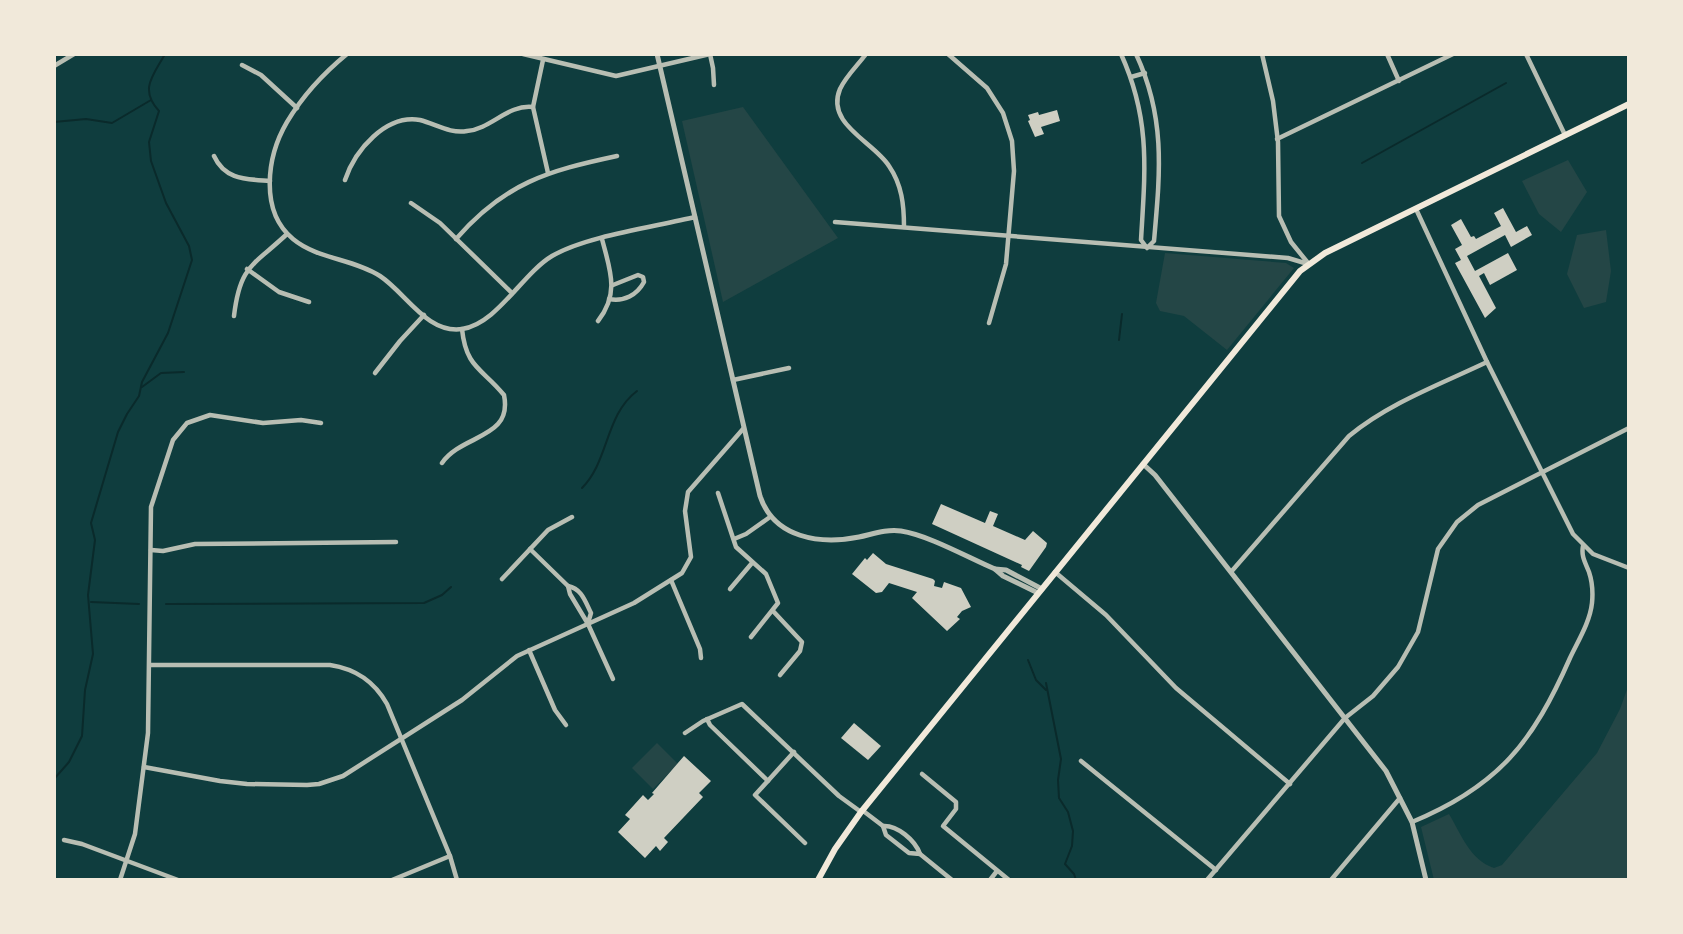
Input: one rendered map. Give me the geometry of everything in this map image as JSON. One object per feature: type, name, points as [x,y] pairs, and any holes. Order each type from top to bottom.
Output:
[{"type":"main road","points":[[818,880],[861,811],[1308,264],[1325,253],[1629,104]]},
{"type":"street","points":[[54,66],[74,54]]},
{"type":"street","points":[[347,54],[297,108],[276,146],[270,181],[275,217],[287,234],[308,248],[358,264],[378,275],[433,323],[446,328],[462,329],[481,322],[534,270],[552,256],[579,244],[695,217]]},
{"type":"street","points":[[523,54],[616,76],[710,54],[714,85]]},
{"type":"street","points":[[657,54],[743,429],[760,496],[769,517],[787,531],[812,538],[847,539],[881,531],[902,531],[995,569],[1040,591]]},
{"type":"street","points":[[866,54],[840,89],[839,111],[845,123],[876,150],[895,177],[903,200],[904,228]]},
{"type":"street","points":[[948,54],[987,88],[1009,127],[1012,141],[1014,171],[1009,235],[1003,279],[989,323]]},
{"type":"street","points":[[1121,54],[1143,119],[1145,145],[1141,240],[1146,248]]},
{"type":"street","points":[[1136,54],[1144,73],[1160,148],[1154,241],[1146,248]]},
{"type":"street","points":[[1262,54],[1271,90],[1278,139],[1280,221],[1308,264]]},
{"type":"street","points":[[1387,54],[1399,81]]},
{"type":"street","points":[[1278,139],[1453,54]]},
{"type":"street","points":[[1526,54],[1565,136]]},
{"type":"street","points":[[542,60],[533,107],[548,173]]},
{"type":"street","points":[[242,65],[261,75],[297,108]]},
{"type":"street","points":[[1131,77],[1144,73]]},
{"type":"street","points":[[345,180],[349,166],[361,151],[381,130],[397,121],[417,120],[453,131],[467,132],[513,110],[533,107]]},
{"type":"street","points":[[214,156],[229,175],[270,181]]},
{"type":"street","points":[[456,239],[474,219],[501,197],[548,173],[617,156]]},
{"type":"street","points":[[411,203],[456,239],[512,293]]},
{"type":"street","points":[[1416,209],[1487,362],[1573,534],[1593,554],[1629,568]]},
{"type":"street","points":[[835,222],[1288,258],[1308,264]]},
{"type":"street","points":[[234,316],[238,287],[247,269],[287,234]]},
{"type":"street","points":[[598,321],[609,299],[612,285],[603,239]]},
{"type":"street","points":[[247,269],[279,292],[309,302]]},
{"type":"street","points":[[609,299],[618,301],[629,297],[640,289],[644,282],[643,277],[638,275],[612,285]]},
{"type":"street","points":[[375,373],[424,315]]},
{"type":"street","points":[[442,463],[456,448],[491,432],[499,425],[505,412],[504,395],[469,360],[462,329]]},
{"type":"street","points":[[1231,572],[1349,436],[1368,421],[1399,404],[1487,362]]},
{"type":"street","points":[[732,380],[789,368]]},
{"type":"street","points":[[120,880],[135,834],[149,720],[150,520],[154,495],[173,440],[187,423],[210,415],[263,424],[301,420],[321,423]]},
{"type":"street","points":[[1208,880],[1345,718],[1386,682],[1408,653],[1424,615],[1436,555],[1449,531],[1478,505],[1629,428]]},
{"type":"street","points":[[144,767],[220,781],[319,784],[348,773],[462,700],[505,664],[529,650],[634,603],[687,567],[691,557],[685,510],[688,492],[743,429]]},
{"type":"street","points":[[1143,464],[1155,475],[1386,771],[1412,822],[1426,880]]},
{"type":"street","points":[[718,493],[736,547],[768,577],[778,603],[751,637]]},
{"type":"street","points":[[502,579],[548,530],[572,517]]},
{"type":"street","points":[[734,538],[746,534],[769,517]]},
{"type":"street","points":[[151,551],[195,544],[396,542]]},
{"type":"street","points":[[1412,822],[1449,805],[1482,783],[1515,753],[1540,721],[1589,616],[1592,591],[1582,552],[1583,546]]},
{"type":"street","points":[[530,549],[568,586],[577,588],[591,613],[588,624]]},
{"type":"street","points":[[730,589],[752,563]]},
{"type":"street","points":[[1055,572],[1109,618],[1176,688],[1290,784]]},
{"type":"street","points":[[671,580],[700,649],[701,658]]},
{"type":"street","points":[[568,586],[612,679]]},
{"type":"street","points":[[773,611],[802,642],[800,651],[780,675]]},
{"type":"street","points":[[529,650],[555,710],[566,725]]},
{"type":"street","points":[[150,665],[330,665],[344,667],[359,674],[375,686],[387,704],[450,856],[457,880]]},
{"type":"street","points":[[685,733],[707,719],[742,704],[839,796],[883,826],[894,826],[916,844],[920,854],[952,880]]},
{"type":"street","points":[[707,719],[768,781]]},
{"type":"street","points":[[794,752],[755,795],[805,843]]},
{"type":"street","points":[[1081,761],[1216,870]]},
{"type":"street","points":[[922,774],[956,802],[956,809],[943,826],[1009,880]]},
{"type":"street","points":[[1331,880],[1401,797]]},
{"type":"street","points":[[883,826],[886,835],[909,853],[920,854]]},
{"type":"street","points":[[64,840],[82,844],[178,880]]},
{"type":"street","points":[[392,880],[450,856]]},
{"type":"street","points":[[990,880],[997,871]]},
{"type":"shaded area","points":[[743,107],[838,238],[723,302],[682,121]]},
{"type":"shaded area","points":[[1568,160],[1587,192],[1561,232],[1539,214],[1522,181]]},
{"type":"shaded area","points":[[1606,230],[1611,271],[1606,302],[1584,308],[1567,274],[1577,235]]},
{"type":"shaded area","points":[[1165,253],[1286,263],[1294,268],[1227,350],[1184,316],[1160,311],[1156,303]]},
{"type":"shaded area","points":[[1629,684],[1629,880],[1434,880],[1421,827],[1449,814],[1472,853],[1494,868],[1502,865],[1597,753],[1620,709]]},
{"type":"shaded area","points":[[657,743],[678,764],[653,789],[632,768]]},
{"type":"building","points":[[1057,110],[1060,121],[1041,127],[1044,134],[1035,137],[1028,115]]},
{"type":"building","points":[[1503,208],[1516,232],[1527,226],[1532,235],[1511,247],[1505,235],[1467,256],[1475,271],[1508,253],[1517,270],[1490,285],[1484,273],[1479,276],[1496,308],[1485,318],[1455,263],[1461,260],[1455,249],[1462,245],[1451,225],[1461,219],[1471,237],[1476,239],[1501,226],[1494,213]]},
{"type":"building","points":[[941,504],[985,523],[990,511],[998,514],[993,526],[1025,540],[1033,531],[1047,543],[1046,547],[1029,571],[1021,567],[1022,565],[932,524]]},
{"type":"building","points":[[873,553],[886,564],[933,579],[934,586],[942,588],[944,582],[961,588],[971,607],[962,611],[957,617],[960,619],[947,631],[912,598],[917,592],[889,583],[882,592],[876,593],[852,574],[865,558],[867,560]]},
{"type":"building","points":[[854,723],[881,746],[868,760],[841,738]]},
{"type":"building","points":[[684,756],[711,781],[699,793],[703,797],[664,838],[668,842],[660,851],[656,846],[645,858],[618,832],[630,819],[625,815],[643,795],[648,800],[654,794],[652,793]]},
{"type":"waterway","points":[[54,779],[69,762],[82,736],[85,690],[93,654],[88,595],[95,540],[91,523],[118,432],[139,396],[142,382],[168,333],[192,260],[189,246],[166,203],[151,161],[149,142],[159,111],[153,103],[149,89],[165,54]]},
{"type":"waterway","points":[[1362,163],[1506,83]]},
{"type":"waterway","points":[[54,122],[86,119],[112,123],[151,100]]},
{"type":"waterway","points":[[1119,340],[1122,314]]},
{"type":"waterway","points":[[142,387],[161,373],[184,372]]},
{"type":"waterway","points":[[582,488],[597,465],[619,412],[637,391]]},
{"type":"waterway","points":[[166,604],[424,603],[442,595],[451,587]]},
{"type":"waterway","points":[[91,602],[139,604]]},
{"type":"waterway","points":[[1028,660],[1036,680],[1046,690]]},
{"type":"waterway","points":[[1046,683],[1061,759],[1059,798],[1068,812],[1073,831],[1072,846],[1065,864],[1076,880]]}]
